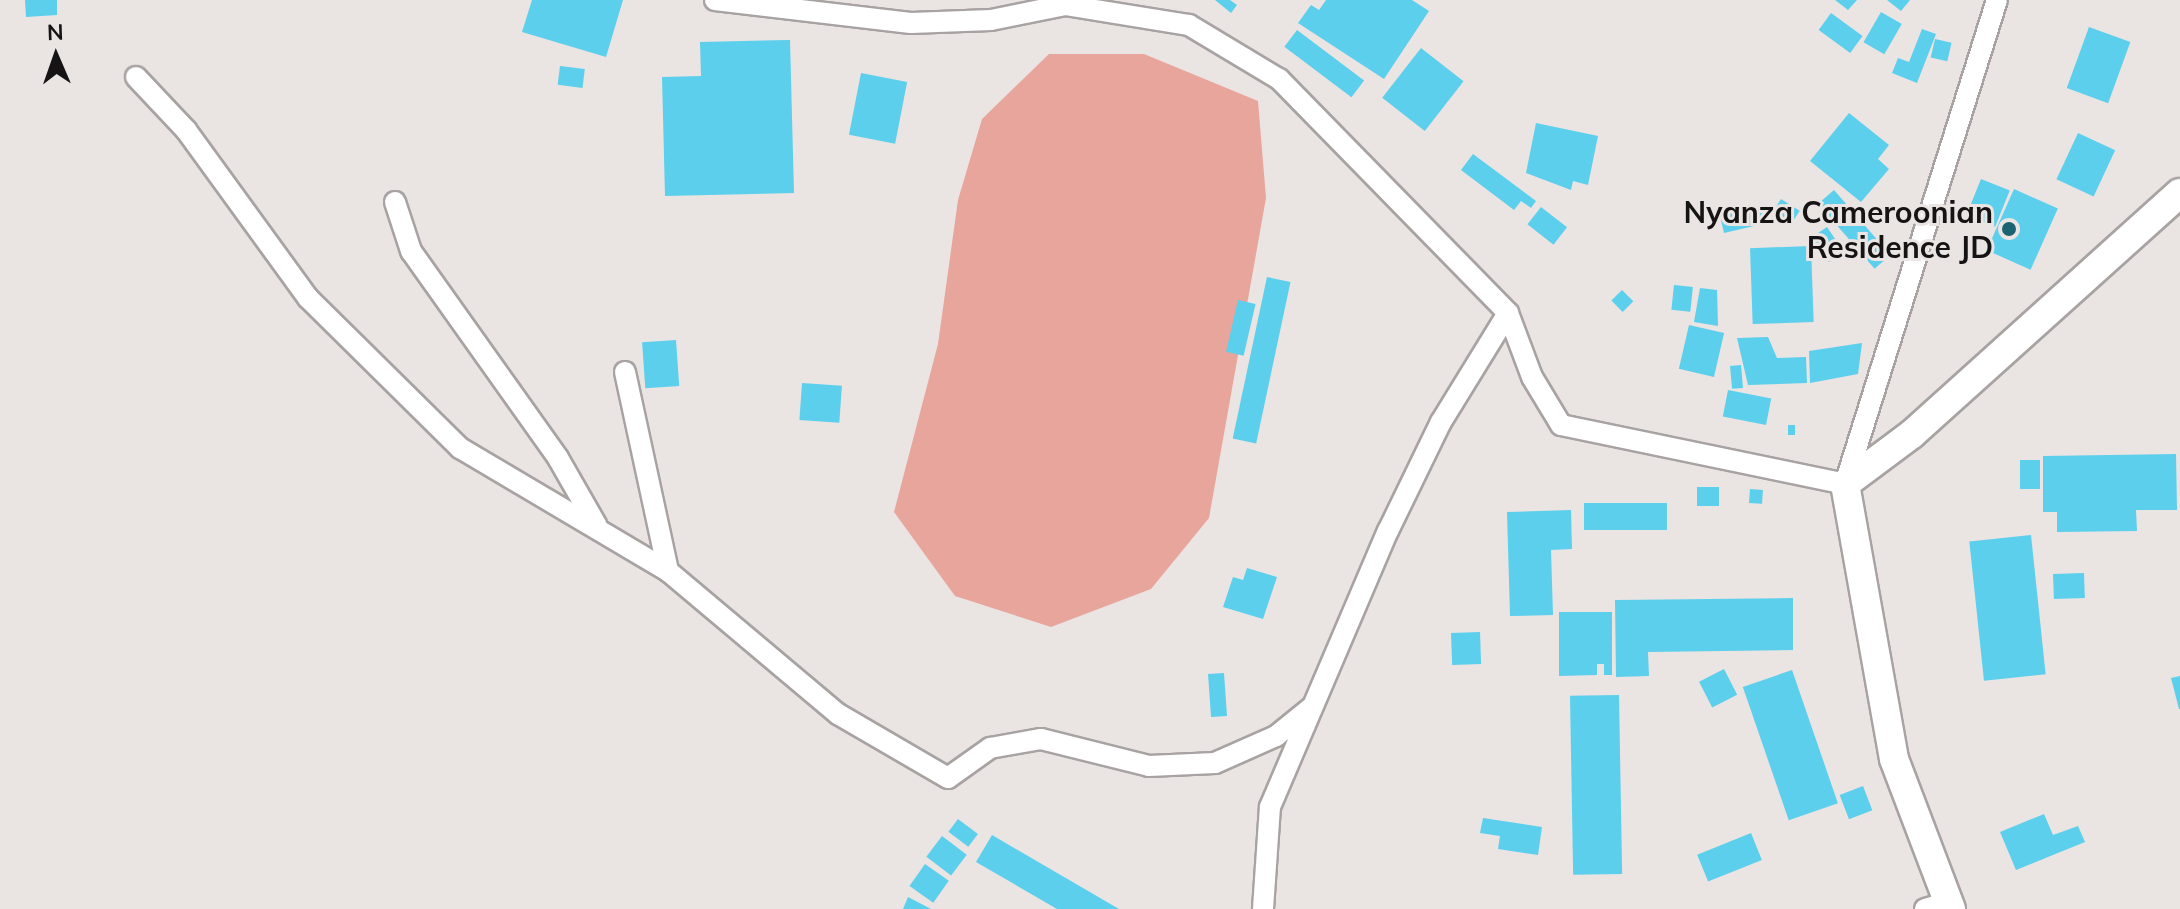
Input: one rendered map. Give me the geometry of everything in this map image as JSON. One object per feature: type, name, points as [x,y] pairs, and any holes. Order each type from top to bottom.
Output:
[{"type":"main road","points":[[1942,907],[1894,759],[1845,484],[1912,434],[2180,193]]},
{"type":"street","points":[[715,0],[911,23],[991,20],[1067,2],[1189,25],[1279,79],[1508,313],[1532,377],[1561,425],[1845,484],[1904,280],[1997,0]]},
{"type":"street","points":[[136,77],[186,130],[308,298],[449,437],[668,571],[838,714],[948,778],[990,748],[1041,739],[1149,766],[1215,763],[1276,736],[1312,707]]},
{"type":"street","points":[[395,202],[426,276],[541,433],[597,527]]},
{"type":"street","points":[[1263,909],[1270,807],[1441,422],[1508,313]]},
{"type":"street","points":[[625,372],[668,571]]},
{"type":"shaded area","points":[[1049,54],[1144,54],[1258,101],[1266,198],[1209,518],[1151,589],[1051,627],[955,596],[894,512],[938,344],[958,200],[982,119]]},
{"type":"building","points":[[25,0],[57,0],[57,15],[26,17]]},
{"type":"building","points":[[532,0],[623,0],[606,57],[522,32]]},
{"type":"building","points":[[1215,0],[1230,0],[1237,5],[1231,13]]},
{"type":"building","points":[[1326,0],[1412,0],[1429,11],[1384,79],[1298,23],[1311,5],[1319,10]]},
{"type":"building","points":[[1835,0],[1857,0],[1848,10]]},
{"type":"building","points":[[1887,0],[1910,0],[1901,11]]},
{"type":"building","points":[[1881,12],[1902,24],[1884,54],[1864,42]]},
{"type":"building","points":[[1831,13],[1863,36],[1850,53],[1819,30]]},
{"type":"building","points":[[2089,27],[2130,42],[2108,103],[2067,88]]},
{"type":"building","points":[[1922,29],[1936,34],[1917,83],[1892,73],[1898,58],[1909,62]]},
{"type":"building","points":[[1297,30],[1364,81],[1351,97],[1284,47]]},
{"type":"building","points":[[1935,39],[1952,43],[1947,61],[1931,58]]},
{"type":"building","points":[[790,40],[794,193],[665,196],[662,77],[701,76],[700,42]]},
{"type":"building","points":[[1421,48],[1464,81],[1425,131],[1382,98]]},
{"type":"building","points":[[560,66],[585,69],[582,88],[558,85]]},
{"type":"building","points":[[861,73],[907,82],[895,144],[849,135]]},
{"type":"building","points":[[1849,113],[1889,145],[1878,159],[1889,169],[1861,202],[1810,161]]},
{"type":"building","points":[[1536,123],[1598,136],[1588,185],[1573,181],[1571,190],[1526,173]]},
{"type":"building","points":[[2078,133],[2115,150],[2094,197],[2056,179]]},
{"type":"building","points":[[1473,154],[1536,201],[1531,208],[1521,201],[1514,210],[1461,170]]},
{"type":"building","points":[[1981,179],[2010,191],[1995,227],[1966,215]]},
{"type":"building","points":[[2014,189],[2058,209],[2031,270],[1987,250]]},
{"type":"building","points":[[1834,190],[1890,255],[1875,269],[1818,204]]},
{"type":"building","points":[[1781,199],[1800,211],[1792,223],[1774,211]]},
{"type":"building","points":[[1765,206],[1769,223],[1724,233],[1720,216]]},
{"type":"building","points":[[1541,207],[1567,227],[1553,245],[1527,224]]},
{"type":"building","points":[[1827,227],[1844,252],[1829,262],[1812,237]]},
{"type":"building","points":[[1811,246],[1814,322],[1753,324],[1750,248]]},
{"type":"building","points":[[1267,277],[1290,282],[1256,443],[1233,438]]},
{"type":"building","points":[[1674,285],[1693,287],[1690,312],[1671,310]]},
{"type":"building","points":[[1700,288],[1717,290],[1718,326],[1694,322]]},
{"type":"building","points":[[1622,290],[1633,301],[1623,312],[1611,301]]},
{"type":"building","points":[[1238,300],[1256,304],[1244,356],[1226,352]]},
{"type":"building","points":[[1689,325],[1724,333],[1714,377],[1679,369]]},
{"type":"building","points":[[1768,337],[1777,358],[1806,357],[1807,383],[1748,385],[1737,338]]},
{"type":"building","points":[[676,340],[679,386],[645,388],[642,342]]},
{"type":"building","points":[[1862,343],[1858,374],[1810,383],[1809,351]]},
{"type":"building","points":[[1741,365],[1743,388],[1732,389],[1730,366]]},
{"type":"building","points":[[802,383],[842,386],[839,423],[799,420]]},
{"type":"building","points":[[1728,390],[1771,398],[1766,425],[1723,417]]},
{"type":"building","points":[[1788,425],[1795,425],[1795,435],[1788,435]]},
{"type":"building","points":[[2176,454],[2177,510],[2136,510],[2137,531],[2057,532],[2057,512],[2043,512],[2043,456]]},
{"type":"building","points":[[2020,460],[2040,460],[2040,489],[2020,489]]},
{"type":"building","points":[[1697,487],[1719,487],[1719,506],[1697,506]]},
{"type":"building","points":[[1750,489],[1763,490],[1762,504],[1749,503]]},
{"type":"building","points":[[1584,503],[1667,503],[1667,530],[1584,530]]},
{"type":"building","points":[[1571,510],[1572,549],[1551,550],[1553,615],[1510,616],[1507,512]]},
{"type":"building","points":[[2031,535],[2046,674],[1984,681],[1969,541]]},
{"type":"building","points":[[1247,568],[1277,577],[1263,619],[1223,607],[1233,577],[1243,580]]},
{"type":"building","points":[[2084,573],[2085,598],[2054,599],[2053,574]]},
{"type":"building","points":[[1793,598],[1793,650],[1648,652],[1649,676],[1616,677],[1615,600]]},
{"type":"building","points":[[1559,612],[1612,612],[1612,675],[1604,675],[1604,664],[1597,664],[1597,675],[1559,676]]},
{"type":"building","points":[[1480,632],[1481,664],[1452,665],[1451,633]]},
{"type":"building","points":[[1724,669],[1737,695],[1712,708],[1699,682]]},
{"type":"building","points":[[1792,670],[1838,803],[1789,820],[1743,687]]},
{"type":"building","points":[[1224,673],[1227,716],[1211,717],[1208,674]]},
{"type":"building","points":[[2180,676],[2180,709],[2179,709],[2171,678]]},
{"type":"building","points":[[1619,695],[1622,874],[1573,875],[1570,696]]},
{"type":"building","points":[[1863,786],[1872,810],[1849,819],[1840,795]]},
{"type":"building","points":[[2044,814],[2053,835],[2078,826],[2085,842],[2016,870],[2000,832]]},
{"type":"building","points":[[1483,818],[1542,827],[1538,855],[1498,849],[1500,836],[1480,833]]},
{"type":"building","points":[[958,819],[978,834],[968,847],[948,832]]},
{"type":"building","points":[[1751,833],[1762,860],[1708,882],[1697,855]]},
{"type":"building","points":[[992,835],[1119,909],[1057,909],[976,862]]},
{"type":"building","points":[[942,836],[967,855],[951,875],[926,857]]},
{"type":"building","points":[[925,864],[949,881],[933,903],[910,886]]},
{"type":"building","points":[[908,897],[931,909],[903,909]]},
{"type":"place","name":"Nyanza Cameroonian Residence JD","points":[[2009,229]]}]
